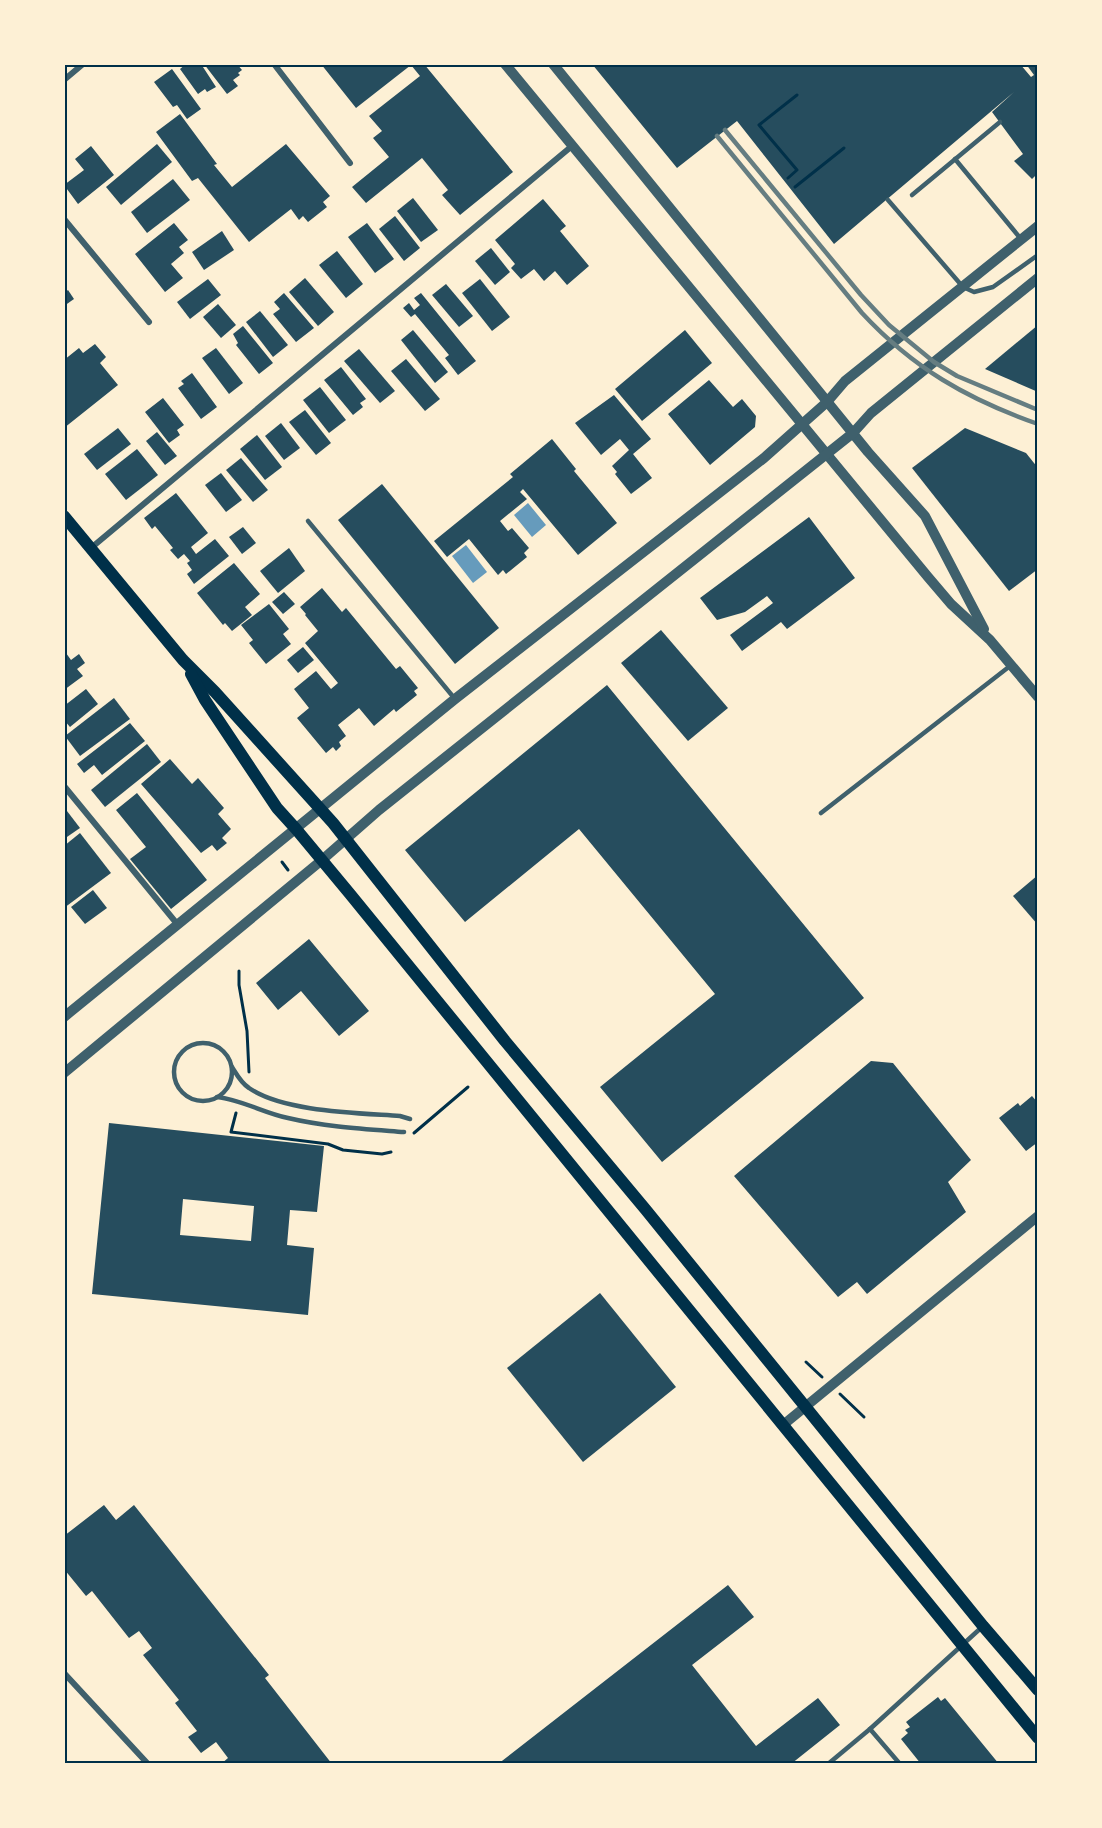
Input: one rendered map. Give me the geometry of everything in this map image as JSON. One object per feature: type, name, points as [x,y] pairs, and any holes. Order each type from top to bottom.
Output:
[{"type":"main road","points":[[64,516],[183,660],[215,692],[345,839],[492,1025],[646,1210],[983,1626],[1038,1690]]},
{"type":"main road","points":[[183,660],[206,700],[277,808],[297,829],[1038,1738]]},
{"type":"street","points":[[64,80],[83,64]]},
{"type":"street","points":[[274,64],[350,163]]},
{"type":"street","points":[[505,64],[928,577],[951,604],[990,640],[1038,697]]},
{"type":"street","points":[[553,64],[827,402],[925,516],[990,640]]},
{"type":"street","points":[[91,548],[572,146]]},
{"type":"street","points":[[64,219],[149,322]]},
{"type":"street","points":[[64,1017],[179,926],[455,699],[764,458],[827,402],[845,381],[1038,226]]},
{"type":"street","points":[[64,1073],[322,860],[379,810],[853,433],[871,413],[1038,278]]},
{"type":"street","points":[[64,786],[179,926]]},
{"type":"street","points":[[783,1425],[1038,1216]]},
{"type":"street","points":[[64,1673],[148,1764]]},
{"type":"lane","points":[[912,195],[1000,122]]},
{"type":"lane","points":[[955,159],[1021,239]]},
{"type":"lane","points":[[888,200],[963,287],[974,292],[993,287],[1038,255]]},
{"type":"lane","points":[[308,521],[455,699]]},
{"type":"lane","points":[[821,813],[1011,665]]},
{"type":"lane","points":[[232,1067],[230,1084],[224,1092],[209,1100],[200,1101],[190,1098],[182,1092],[174,1074],[180,1055],[188,1048],[207,1043],[223,1051],[243,1084],[260,1095],[311,1108],[400,1116],[410,1119]]},
{"type":"lane","points":[[217,1097],[235,1099],[270,1114],[316,1124],[404,1132]]},
{"type":"lane","points":[[828,1764],[983,1626]]},
{"type":"lane","points":[[870,1729],[900,1764]]},
{"type":"path","points":[[788,178],[797,170],[759,125],[797,95]]},
{"type":"path","points":[[795,187],[843,148]]},
{"type":"path","points":[[282,862],[291,873]]},
{"type":"path","points":[[238,970],[247,1031],[249,1072]]},
{"type":"path","points":[[413,1135],[468,1088]]},
{"type":"path","points":[[237,1109],[231,1132],[328,1144],[343,1150],[382,1154],[391,1152]]},
{"type":"water","points":[[528,503],[546,525],[532,537],[514,515]]},
{"type":"water","points":[[466,545],[487,572],[473,583],[452,556]]},
{"type":"building","points":[[186,64],[201,64],[216,87],[207,92],[205,89],[198,94],[180,69]]},
{"type":"building","points":[[204,64],[237,64],[242,70],[238,73],[240,75],[233,80],[238,86],[227,94]]},
{"type":"building","points":[[321,64],[424,64],[513,172],[460,215],[442,195],[448,190],[422,158],[366,203],[352,187],[389,157],[373,138],[382,131],[369,116],[420,76],[411,65],[356,108]]},
{"type":"building","points":[[592,64],[1020,64],[1031,77],[1034,75],[1026,64],[1038,64],[1038,173],[1032,179],[1014,161],[1023,154],[992,112],[1014,92],[834,244],[737,121],[677,168]]},
{"type":"building","points":[[172,69],[201,109],[187,119],[177,105],[173,107],[154,82]]},
{"type":"building","points":[[180,114],[217,164],[214,165],[232,187],[286,144],[330,196],[323,202],[327,207],[308,222],[303,216],[299,220],[291,209],[249,242],[198,178],[192,181],[156,132]]},
{"type":"building","points":[[157,144],[172,162],[121,205],[106,187]]},
{"type":"building","points":[[91,146],[114,175],[78,204],[64,185],[84,170],[75,159]]},
{"type":"building","points":[[173,179],[190,200],[147,233],[131,212]]},
{"type":"building","points":[[413,198],[438,230],[421,242],[397,211]]},
{"type":"building","points":[[543,199],[566,226],[560,231],[589,266],[567,285],[555,271],[544,281],[534,269],[521,279],[511,268],[515,264],[495,240]]},
{"type":"building","points":[[395,216],[420,248],[404,261],[379,229]]},
{"type":"building","points":[[174,223],[188,240],[179,247],[184,253],[171,264],[183,278],[165,292],[135,254]]},
{"type":"building","points":[[367,223],[394,259],[375,273],[348,237]]},
{"type":"building","points":[[222,231],[234,250],[204,270],[192,252]]},
{"type":"building","points":[[491,248],[510,272],[495,285],[475,261]]},
{"type":"building","points":[[337,251],[363,284],[346,298],[319,265]]},
{"type":"building","points":[[305,278],[334,312],[318,326],[289,292]]},
{"type":"building","points":[[208,279],[221,295],[190,319],[177,302]]},
{"type":"building","points":[[480,279],[510,317],[492,331],[462,293]]},
{"type":"building","points":[[446,284],[473,316],[459,327],[432,295]]},
{"type":"building","points":[[68,290],[74,299],[64,306],[64,293]]},
{"type":"building","points":[[284,293],[314,328],[296,342],[273,314],[280,309],[274,302]]},
{"type":"building","points":[[421,293],[476,361],[458,375],[445,358],[449,355],[415,314],[411,317],[403,308],[409,303],[414,310],[420,305],[414,298]]},
{"type":"building","points":[[218,304],[236,325],[221,338],[203,317]]},
{"type":"building","points":[[260,311],[288,345],[273,357],[246,322]]},
{"type":"building","points":[[1038,325],[1038,392],[985,369]]},
{"type":"building","points":[[243,326],[273,363],[259,374],[236,345],[238,343],[233,334]]},
{"type":"building","points":[[413,330],[448,372],[435,383],[401,340]]},
{"type":"building","points":[[685,330],[712,363],[642,421],[615,389]]},
{"type":"building","points":[[95,344],[106,357],[100,363],[118,385],[64,428],[64,360],[79,348],[83,353]]},
{"type":"building","points":[[216,348],[243,383],[229,394],[202,358]]},
{"type":"building","points":[[359,349],[395,391],[380,403],[344,361]]},
{"type":"building","points":[[406,359],[440,399],[425,411],[391,371]]},
{"type":"building","points":[[341,367],[366,399],[360,403],[363,407],[353,415],[324,380]]},
{"type":"building","points":[[192,373],[217,407],[201,419],[178,388],[184,384],[181,381]]},
{"type":"building","points":[[709,380],[733,407],[742,399],[756,416],[755,427],[710,465],[668,414]]},
{"type":"building","points":[[320,387],[346,420],[329,433],[303,400]]},
{"type":"building","points":[[614,395],[651,439],[633,454],[652,478],[631,494],[615,474],[617,472],[612,466],[629,450],[620,439],[601,455],[575,423]]},
{"type":"building","points":[[163,398],[184,425],[177,430],[180,435],[169,443],[145,412]]},
{"type":"building","points":[[305,410],[331,443],[316,455],[289,422]]},
{"type":"building","points":[[281,423],[300,448],[284,460],[265,436]]},
{"type":"building","points":[[118,428],[131,444],[97,470],[84,454]]},
{"type":"building","points":[[965,428],[1026,453],[1038,468],[1038,569],[1009,591],[912,468]]},
{"type":"building","points":[[157,432],[177,456],[165,465],[146,441]]},
{"type":"building","points":[[257,435],[282,467],[265,480],[240,449]]},
{"type":"building","points":[[552,439],[576,469],[574,471],[617,523],[578,555],[523,489],[520,492],[527,499],[500,521],[508,531],[512,528],[529,548],[524,553],[527,557],[506,574],[503,570],[498,575],[469,539],[447,557],[434,541],[513,477],[510,474]]},
{"type":"building","points":[[137,449],[158,475],[126,500],[105,474]]},
{"type":"building","points":[[241,458],[268,490],[253,502],[226,470]]},
{"type":"building","points":[[221,473],[242,500],[226,512],[205,485]]},
{"type":"building","points":[[382,484],[499,628],[455,664],[338,520]]},
{"type":"building","points":[[176,493],[208,533],[191,547],[196,554],[215,539],[229,556],[194,584],[187,574],[192,570],[187,563],[190,561],[184,554],[178,559],[170,550],[173,548],[155,526],[152,529],[144,518]]},
{"type":"building","points":[[809,517],[855,578],[787,629],[781,622],[742,651],[730,635],[773,603],[767,596],[745,612],[717,620],[700,598]]},
{"type":"building","points":[[243,527],[256,543],[242,554],[229,537]]},
{"type":"building","points":[[289,548],[305,571],[278,593],[260,571]]},
{"type":"building","points":[[234,563],[260,594],[245,607],[252,615],[232,631],[225,623],[223,625],[197,593]]},
{"type":"building","points":[[322,588],[342,612],[346,608],[396,669],[400,666],[418,688],[414,691],[417,695],[396,712],[394,709],[374,726],[359,708],[338,725],[346,736],[339,742],[341,746],[336,751],[333,747],[326,753],[297,718],[309,708],[294,689],[316,671],[331,689],[338,683],[305,643],[318,631],[300,607]]},
{"type":"building","points":[[284,592],[295,604],[283,614],[272,602]]},
{"type":"building","points":[[269,604],[289,629],[283,634],[291,644],[266,664],[249,643],[253,640],[241,625]]},
{"type":"building","points":[[661,630],[728,708],[688,741],[621,663]]},
{"type":"building","points":[[303,647],[314,660],[298,673],[287,660]]},
{"type":"building","points":[[66,653],[71,660],[79,654],[85,663],[77,669],[83,676],[64,690],[64,654]]},
{"type":"building","points":[[607,685],[864,998],[662,1162],[600,1087],[715,994],[579,829],[465,922],[405,850]]},
{"type":"building","points":[[86,689],[98,704],[70,727],[64,720],[64,706]]},
{"type":"building","points":[[114,698],[130,719],[80,756],[65,736]]},
{"type":"building","points":[[130,723],[145,741],[102,775],[94,765],[84,773],[77,764]]},
{"type":"building","points":[[147,744],[161,762],[105,807],[91,790]]},
{"type":"building","points":[[170,759],[192,784],[198,778],[224,808],[218,814],[231,829],[222,838],[227,843],[217,851],[212,845],[201,853],[141,784]]},
{"type":"building","points":[[137,793],[207,880],[171,909],[130,859],[146,847],[116,810]]},
{"type":"building","points":[[67,811],[80,828],[64,839],[64,814]]},
{"type":"building","points":[[80,833],[111,873],[64,908],[64,846]]},
{"type":"building","points":[[1038,875],[1038,925],[1013,896]]},
{"type":"building","points":[[93,890],[107,908],[85,924],[71,907]]},
{"type":"building","points":[[309,939],[369,1011],[339,1036],[301,991],[278,1010],[256,983]]},
{"type":"building","points":[[871,1061],[893,1063],[971,1160],[948,1182],[966,1212],[867,1294],[857,1282],[838,1297],[734,1176]]},
{"type":"building","points":[[1032,1096],[1038,1103],[1038,1142],[1026,1151],[999,1118],[1018,1103],[1020,1106]]},
{"type":"building","points":[[109,1123],[324,1146],[317,1212],[290,1210],[287,1245],[314,1248],[308,1315],[92,1294]],"holes":[[[183,1199],[254,1206],[251,1241],[180,1235]]]},
{"type":"building","points":[[600,1293],[676,1387],[583,1462],[507,1368]]},
{"type":"building","points":[[104,1505],[116,1520],[134,1505],[269,1675],[265,1678],[332,1764],[221,1764],[228,1758],[216,1742],[201,1753],[188,1737],[197,1731],[175,1703],[179,1700],[143,1655],[152,1648],[139,1631],[129,1638],[92,1591],[86,1596],[64,1569],[64,1536]]},
{"type":"building","points":[[728,1585],[754,1617],[692,1665],[756,1746],[818,1698],[840,1725],[791,1764],[498,1764]]},
{"type":"building","points":[[938,1697],[941,1701],[945,1698],[999,1764],[921,1764],[901,1739],[908,1733],[905,1730],[910,1727],[906,1722]]},
{"type":"railway","points":[[725,130],[861,295],[889,325],[934,362],[957,376],[1038,410]]},
{"type":"railway","points":[[717,136],[862,313],[881,333],[942,380],[988,404],[1038,424]]}]
